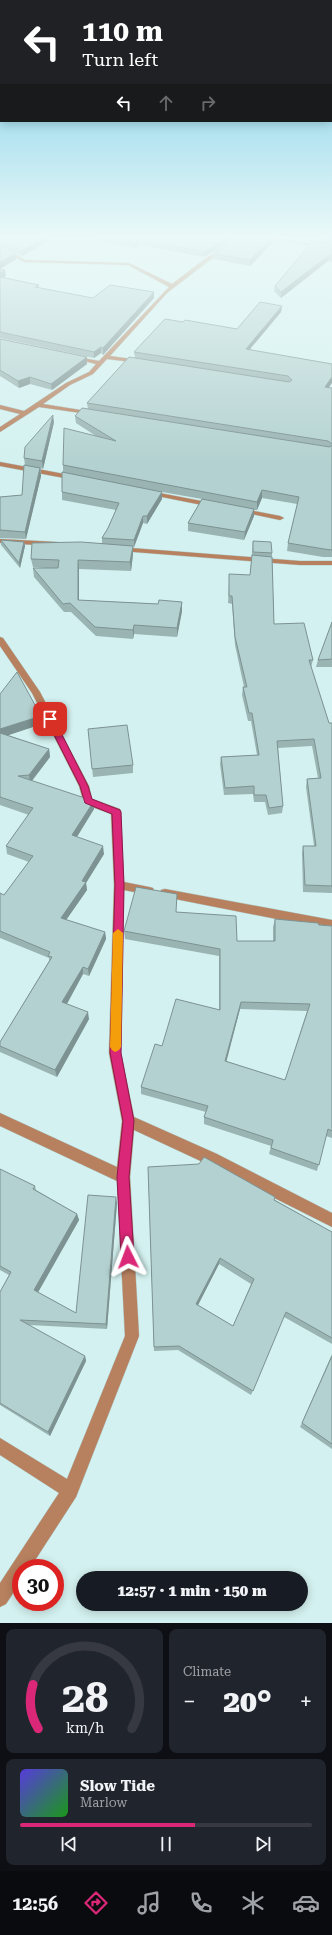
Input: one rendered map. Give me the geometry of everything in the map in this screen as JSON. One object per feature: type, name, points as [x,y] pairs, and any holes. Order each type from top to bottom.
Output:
[{"type":"street","points":[[0,430],[26,412],[40,405],[68,384],[91,373],[146,313]]},
{"type":"street","points":[[69,356],[100,362]]},
{"type":"street","points":[[106,357],[145,363]]},
{"type":"street","points":[[40,405],[102,415]]},
{"type":"street","points":[[0,407],[26,412]]},
{"type":"street","points":[[0,464],[86,480]]},
{"type":"street","points":[[140,491],[218,506]]},
{"type":"street","points":[[233,509],[280,518]]},
{"type":"street","points":[[0,541],[62,544]]},
{"type":"street","points":[[110,548],[300,563],[332,563]]},
{"type":"street","points":[[0,640],[36,692],[84,786],[88,801],[116,812],[120,885],[115,1053],[128,1121],[123,1177],[132,1336],[70,1491],[0,1598]]},
{"type":"street","points":[[120,885],[332,925]]},
{"type":"street","points":[[0,1119],[123,1177]]},
{"type":"street","points":[[128,1121],[212,1159],[332,1220]]},
{"type":"street","points":[[0,1446],[70,1491]]},
{"type":"building","points":[[0,313],[135,313],[103,348],[101,347],[94,352],[0,332]]},
{"type":"building","points":[[251,313],[276,313],[246,349],[332,364],[332,377],[325,387],[332,388],[332,444],[328,441],[87,403],[129,357],[289,382],[292,380],[288,376],[134,352],[165,319],[183,322],[185,320],[237,329]]},
{"type":"building","points":[[0,339],[87,357],[51,384],[30,377],[18,381],[0,370]]},
{"type":"building","points":[[82,408],[330,447],[332,445],[332,550],[288,543],[299,497],[262,490],[257,502],[63,465],[64,428],[116,441],[75,416]]},
{"type":"building","points":[[53,415],[42,461],[24,458],[25,447]]},
{"type":"building","points":[[24,465],[40,468],[25,532],[0,530],[0,497],[22,495]]},
{"type":"building","points":[[62,472],[162,492],[147,516],[143,516],[134,540],[102,538],[119,503],[62,492]]},
{"type":"building","points":[[202,499],[254,509],[245,532],[188,523]]},
{"type":"building","points":[[1,540],[24,542],[19,563]]},
{"type":"building","points":[[253,541],[271,542],[272,553],[253,552]]},
{"type":"building","points":[[81,542],[133,546],[130,562],[78,560],[78,600],[158,604],[159,600],[182,602],[177,628],[134,625],[133,630],[95,627],[70,603],[63,604],[33,568],[58,568],[59,560],[31,559],[32,543]]},
{"type":"building","points":[[252,555],[272,557],[274,624],[304,623],[313,660],[309,660],[329,723],[332,723],[332,886],[305,885],[303,846],[316,846],[307,779],[321,778],[314,739],[277,741],[283,806],[269,808],[266,795],[254,795],[254,786],[225,788],[221,757],[259,755],[252,713],[249,713],[243,687],[247,687],[235,637],[232,596],[229,596],[229,574],[250,575]]},
{"type":"building","points":[[332,622],[332,659],[318,660]]},
{"type":"building","points":[[17,672],[41,716],[0,729],[0,694]]},
{"type":"building","points":[[127,725],[133,765],[92,769],[88,729]]},
{"type":"building","points":[[0,733],[49,749],[29,775],[18,776],[94,801],[72,835],[103,846],[82,881],[86,882],[61,918],[105,932],[88,969],[83,967],[62,1002],[88,1012],[55,1070],[0,1046],[0,1042],[52,957],[48,956],[50,952],[0,931],[0,893],[4,895],[33,856],[6,846],[33,808],[0,797]]},
{"type":"building","points":[[136,887],[177,894],[176,912],[236,916],[237,941],[275,941],[275,919],[318,923],[319,925],[332,926],[332,1131],[328,1129],[319,1165],[271,1148],[273,1140],[204,1117],[208,1106],[141,1087],[155,1044],[162,1046],[176,999],[220,1010],[220,949],[124,931]],"holes":[[[241,1002],[310,1004],[285,1080],[225,1061]]]},
{"type":"building","points":[[204,1157],[275,1197],[274,1200],[332,1232],[332,1338],[286,1312],[253,1391],[179,1346],[154,1347],[148,1167],[199,1164]],"holes":[[[220,1258],[254,1279],[233,1326],[196,1304]]]},
{"type":"building","points":[[0,1169],[35,1186],[33,1189],[77,1214],[34,1290],[76,1313],[88,1195],[116,1197],[106,1324],[20,1320],[85,1356],[48,1432],[0,1403],[0,1292],[11,1272],[0,1266]]},
{"type":"building","points":[[332,1356],[332,1444],[302,1423]]},
{"type":"slow traffic","points":[[115,1047],[118,933]]},
{"type":"route","points":[[50,719],[84,786],[88,801],[116,812],[120,885],[115,1053],[128,1121],[123,1177],[128,1257]]}]
